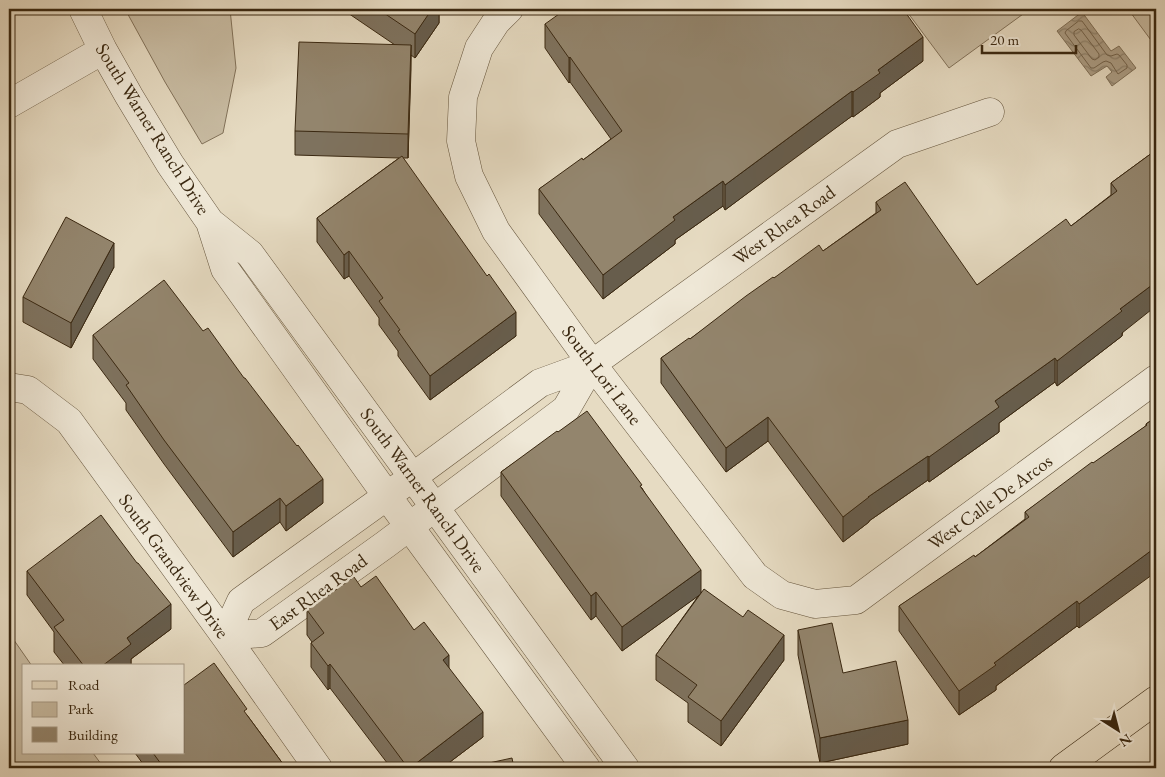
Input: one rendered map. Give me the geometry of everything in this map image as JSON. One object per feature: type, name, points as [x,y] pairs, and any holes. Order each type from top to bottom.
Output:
[{"type":"main road","points":[[1063,768],[1153,708]]},
{"type":"street","name":"South Warner Ranch Drive","points":[[83,9],[103,50],[170,164],[210,222],[250,254],[399,487],[625,768]]},
{"type":"street","name":"South Lori Lane","points":[[509,9],[496,22],[479,48],[463,97],[461,141],[469,176],[496,231],[592,364],[755,576],[782,595],[815,604]]},
{"type":"street","points":[[9,104],[103,50]]},
{"type":"street","name":"West Rhea Road","points":[[399,487],[540,383],[592,364],[897,144],[990,112]]},
{"type":"street","name":"West Rhea Road","points":[[422,516],[566,409],[592,364]]},
{"type":"street","name":"West Calle De Arcos","points":[[815,604],[856,600],[1156,379]]},
{"type":"street","name":"South Grandview Drive","points":[[9,387],[28,390],[69,421],[318,768]]},
{"type":"street","name":"East Rhea Road","points":[[399,487],[240,601],[225,636],[262,633],[422,516]]},
{"type":"street","name":"South Warner Ranch Drive","points":[[422,516],[586,768]]},
{"type":"green space","points":[[125,9],[230,9],[236,68],[223,133],[202,144]]},
{"type":"green space","points":[[905,9],[1030,9],[949,68]]},
{"type":"green space","points":[[1128,9],[1156,9],[1156,47]]},
{"type":"green space","points":[[9,633],[31,664],[22,664],[22,754],[94,754],[104,768],[9,768]]},
{"type":"water","points":[[1082,12],[1111,51],[1119,46],[1136,68],[1112,86],[1106,77],[1112,72],[1107,66],[1091,76],[1057,31]]},
{"type":"building","points":[[378,9],[432,9],[415,34]]},
{"type":"building","points":[[566,9],[903,9],[923,37],[878,70],[880,73],[852,91],[725,185],[723,181],[673,217],[675,220],[603,275],[539,189],[622,131],[545,24]]},
{"type":"building","points":[[299,42],[411,45],[408,134],[295,131]]},
{"type":"building","points":[[1156,150],[1156,282],[1057,361],[1055,358],[995,401],[999,407],[929,457],[868,497],[843,517],[768,417],[726,448],[661,358],[819,245],[823,251],[881,210],[876,202],[905,182],[977,285],[1066,219],[1071,226],[1117,191],[1111,183]]},
{"type":"building","points":[[402,156],[487,276],[489,274],[516,312],[430,376],[379,301],[383,298],[349,251],[344,255],[317,218]]},
{"type":"building","points":[[9,197],[14,197],[10,301],[9,301]]},
{"type":"building","points":[[66,217],[114,243],[71,323],[23,297]]},
{"type":"building","points":[[164,280],[203,331],[208,328],[244,378],[323,479],[286,506],[280,498],[233,532],[164,440],[126,385],[129,383],[93,335]]},
{"type":"building","points":[[587,411],[642,485],[640,486],[701,570],[622,627],[596,592],[591,596],[501,472]]},
{"type":"building","points":[[1156,417],[1156,547],[1079,604],[1077,601],[994,663],[996,665],[959,691],[899,606],[974,555],[975,557],[1029,517],[1025,512]]},
{"type":"building","points":[[101,515],[171,604],[127,638],[131,644],[105,664],[82,664],[54,627],[64,620],[27,571]]},
{"type":"building","points":[[376,576],[414,630],[424,622],[449,655],[443,660],[483,712],[410,768],[408,768],[330,664],[328,666],[311,643],[324,633],[307,610],[354,577],[361,587]]},
{"type":"building","points":[[704,589],[743,617],[748,610],[784,635],[721,721],[688,697],[697,685],[656,655]]},
{"type":"building","points":[[832,623],[843,673],[896,661],[908,720],[820,738],[798,630]]},
{"type":"building","points":[[214,663],[247,709],[244,711],[286,768],[164,768],[154,754],[185,754],[185,684]]},
{"type":"building","points":[[512,758],[514,768],[466,768]]}]
